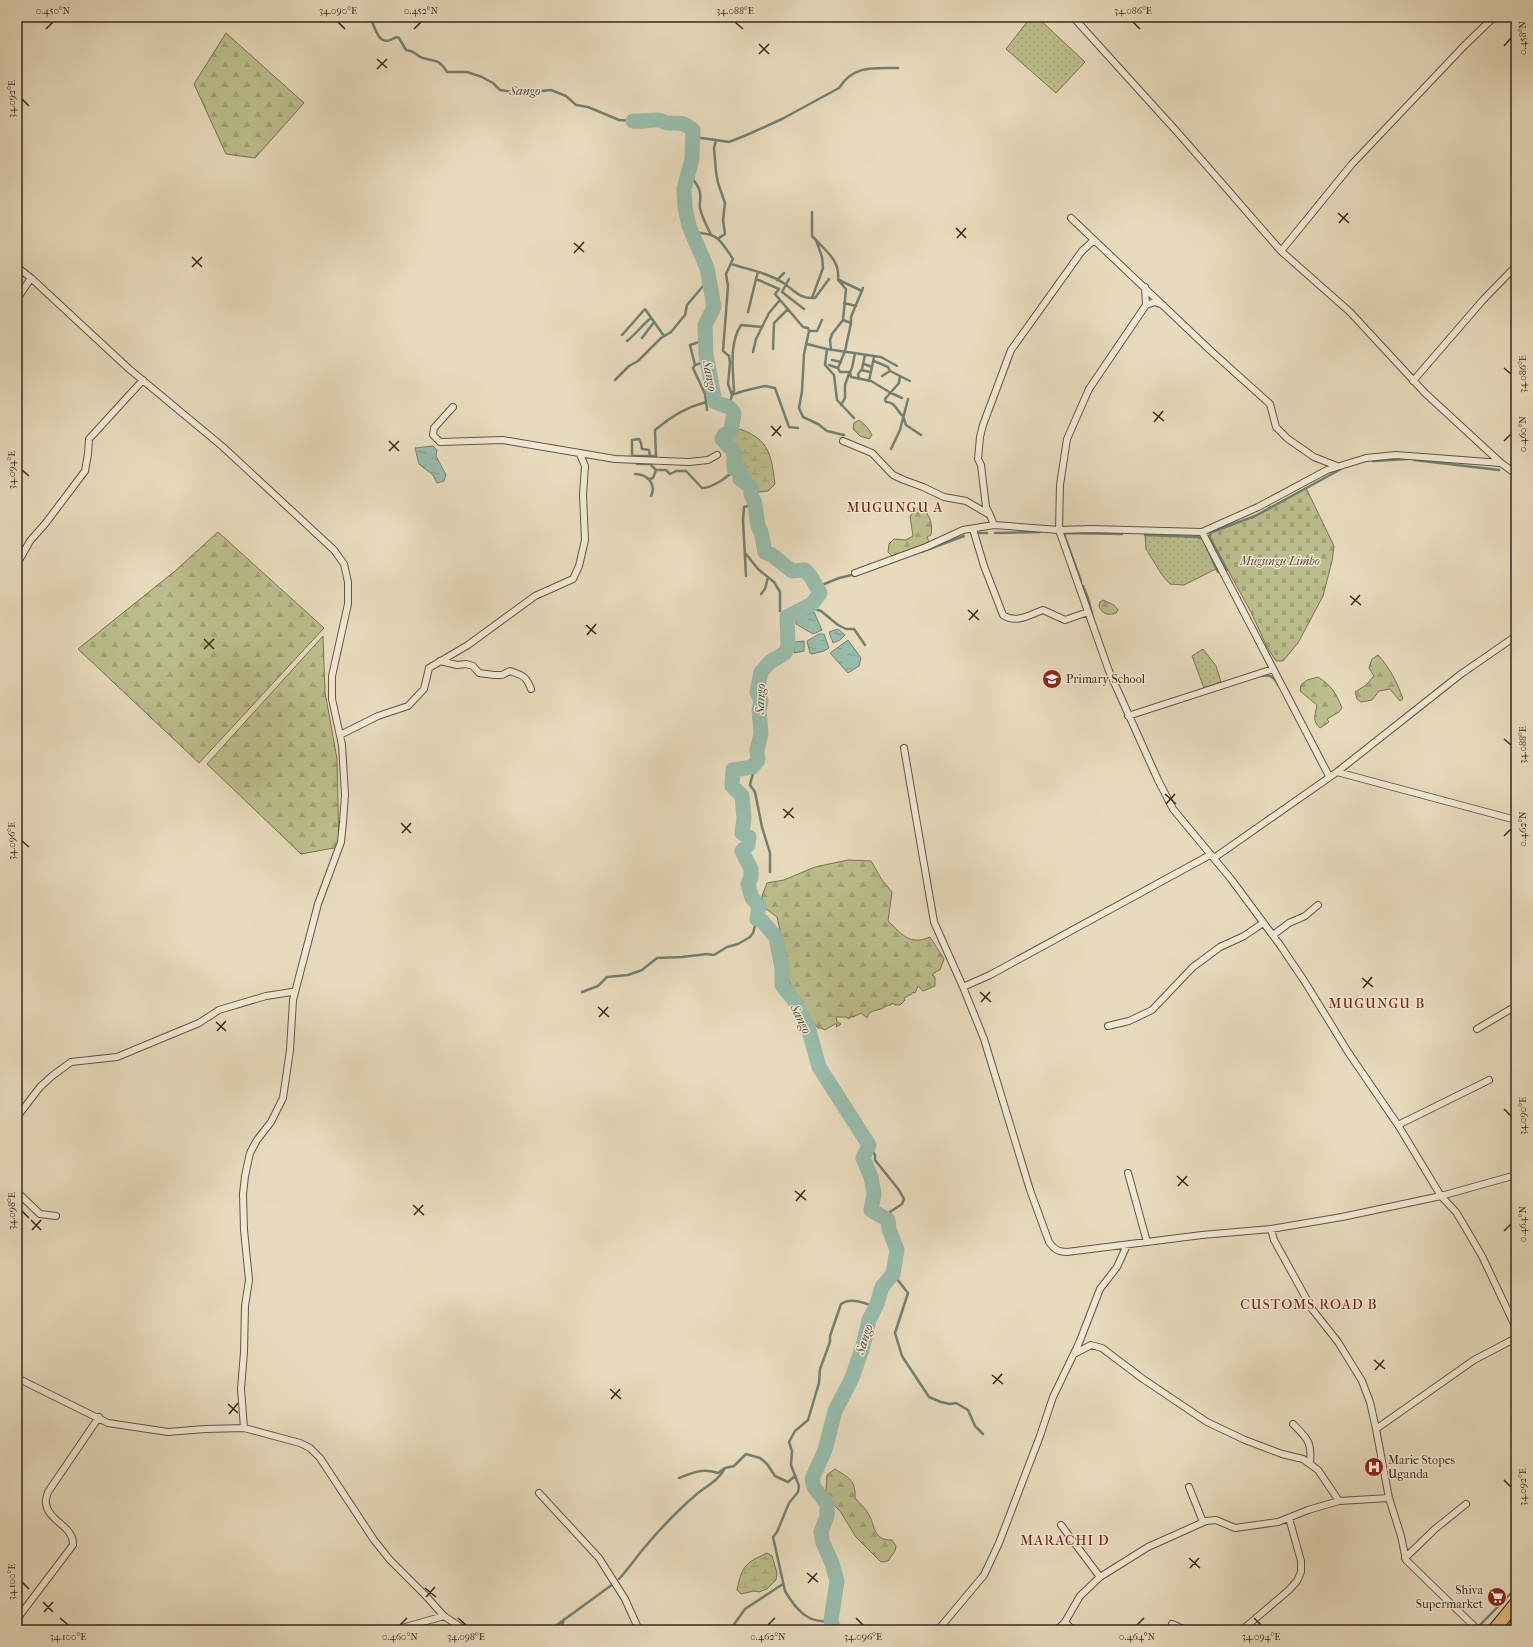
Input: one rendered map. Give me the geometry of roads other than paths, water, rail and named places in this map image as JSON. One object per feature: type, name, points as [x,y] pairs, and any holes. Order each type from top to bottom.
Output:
[{"type":"highway","points":[[1494,1630],[1516,1603]]},
{"type":"street","points":[[1073,17],[1179,134],[1281,251],[1350,312],[1412,381],[1500,463],[1516,474]]},
{"type":"street","points":[[1281,251],[1352,164],[1464,46],[1494,17]]},
{"type":"street","points":[[1071,218],[1270,404],[1276,426],[1288,439],[1314,457],[1337,466]]},
{"type":"street","points":[[994,526],[986,507],[981,465],[978,459],[980,437],[1000,375],[1011,350],[1082,251],[1094,240]]},
{"type":"street","points":[[1412,381],[1483,300],[1516,266]]},
{"type":"street","points":[[17,267],[143,380],[223,447],[334,550],[344,564],[348,582],[348,604],[332,676],[332,699],[340,735],[345,795],[341,842],[318,904],[302,962],[294,1000],[290,1050],[283,1098],[270,1122],[250,1153],[245,1176],[243,1194],[244,1230],[249,1280],[245,1306],[244,1352],[241,1389],[244,1428]]},
{"type":"street","points":[[17,299],[31,278]]},
{"type":"street","points":[[1145,287],[1146,305],[1089,389],[1067,439],[1060,485],[1059,530],[1109,671],[1128,716],[1173,809],[1212,856],[1272,935],[1305,982],[1348,1052],[1398,1125],[1441,1196],[1456,1212],[1474,1242],[1516,1328]]},
{"type":"street","points":[[1146,305],[1155,302],[1163,305]]},
{"type":"street","points":[[17,564],[30,541],[45,524],[85,471],[89,439],[143,380]]},
{"type":"street","points":[[453,407],[434,428],[433,435],[440,442],[503,440],[615,459],[689,462],[708,460],[717,455]]},
{"type":"street","points":[[843,441],[872,453],[893,475],[944,497],[966,501],[990,515]]},
{"type":"street","points":[[340,735],[378,716],[408,706],[424,688],[429,668],[468,645],[535,596],[573,578],[580,566],[585,540],[583,495],[585,466],[580,454]]},
{"type":"street","points":[[855,573],[926,547],[963,530],[994,526],[1059,530],[1091,529],[1202,532],[1258,507],[1337,466],[1366,458],[1396,455],[1500,463]]},
{"type":"street","points":[[585,466],[594,456]]},
{"type":"street","points":[[973,529],[986,573],[1003,615],[1008,619],[1015,620],[1043,610],[1061,620],[1065,620],[1088,612]]},
{"type":"street","points":[[1202,532],[1330,776]]},
{"type":"street","points":[[963,987],[990,975],[1212,856],[1337,772],[1461,674],[1516,636]]},
{"type":"street","points":[[440,662],[457,665],[466,664],[473,666],[479,673],[494,675],[502,675],[510,671],[527,678],[531,690]]},
{"type":"street","points":[[1128,716],[1273,669]]},
{"type":"street","points":[[904,748],[934,922],[984,1039],[1030,1190],[1049,1242],[1053,1248],[1059,1252],[1271,1229],[1342,1217],[1441,1196],[1516,1175]]},
{"type":"street","points":[[1337,772],[1516,820]]},
{"type":"street","points":[[1272,935],[1289,923],[1306,916],[1318,905]]},
{"type":"street","points":[[1108,1026],[1129,1021],[1152,1010],[1193,967],[1220,947],[1244,936],[1263,923]]},
{"type":"street","points":[[17,1117],[40,1087],[71,1062],[117,1057],[199,1023],[219,1010],[266,996],[292,992]]},
{"type":"street","points":[[1477,1029],[1516,1006]]},
{"type":"street","points":[[1398,1125],[1490,1080]]},
{"type":"street","points":[[1128,1173],[1146,1242]]},
{"type":"street","points":[[17,1192],[40,1214],[56,1216]]},
{"type":"street","points":[[1271,1229],[1274,1240],[1312,1309],[1338,1342],[1362,1381],[1370,1402],[1389,1498],[1402,1536],[1406,1558],[1478,1630]]},
{"type":"street","points":[[938,1630],[984,1575],[990,1564],[1000,1543],[1053,1397],[1074,1354],[1100,1289],[1117,1267],[1127,1245]]},
{"type":"street","points":[[1376,1429],[1474,1360],[1516,1338]]},
{"type":"street","points":[[1074,1354],[1091,1345],[1102,1348],[1143,1379],[1207,1422],[1245,1440],[1282,1454],[1303,1459],[1321,1474],[1339,1501]]},
{"type":"street","points":[[17,1378],[99,1417],[108,1423],[168,1432],[244,1428],[300,1443],[315,1453],[327,1467],[374,1540],[390,1560],[444,1616],[465,1630]]},
{"type":"street","points":[[17,1618],[73,1545],[73,1538],[51,1514],[46,1504],[48,1492],[99,1417]]},
{"type":"street","points":[[1293,1424],[1307,1438],[1312,1450],[1310,1464]]},
{"type":"street","points":[[1189,1487],[1203,1522]]},
{"type":"street","points":[[539,1493],[599,1558],[625,1599],[639,1630]]},
{"type":"street","points":[[1057,1630],[1065,1622],[1080,1596],[1100,1577],[1148,1547],[1203,1522],[1216,1520],[1235,1528],[1278,1522],[1308,1510],[1339,1501],[1389,1498]]},
{"type":"street","points":[[1406,1558],[1435,1529],[1466,1504]]},
{"type":"street","points":[[1242,1630],[1289,1590],[1301,1572],[1301,1561],[1289,1518]]},
{"type":"street","points":[[1061,1525],[1100,1577]]},
{"type":"street","points":[[395,1630],[444,1616]]},
{"type":"street","points":[[1065,1622],[1073,1630]]},
{"type":"street","points":[[1172,1624],[1185,1630]]},
{"type":"water","points":[[433,446],[437,450],[436,456],[446,475],[444,481],[437,483],[433,475],[419,464],[415,448]]},
{"type":"water","points":[[814,612],[822,630],[813,634],[796,624],[796,619]]},
{"type":"water","points":[[838,629],[845,635],[840,640],[833,643],[829,632]]},
{"type":"water","points":[[819,634],[824,634],[829,648],[812,654],[810,653],[807,641]]},
{"type":"water","points":[[848,640],[861,658],[859,666],[848,673],[830,653]]},
{"type":"water","points":[[804,641],[804,651],[794,653],[794,642]]},
{"type":"waterway","name":"Sango","points":[[369,17],[381,39],[385,41],[396,37],[399,38],[406,50],[412,51],[421,57],[439,62],[447,72],[467,72],[482,77],[493,83],[500,90],[519,93],[551,90],[566,96],[576,105],[588,107],[619,120],[633,121]]},
{"type":"waterway","points":[[716,140],[729,142],[782,119],[839,88],[851,75],[865,69],[898,68]]},
{"type":"waterway","name":"Sango","points":[[633,121],[659,120],[666,123],[681,124],[693,130],[692,159],[684,189],[685,207],[689,226],[707,268],[714,307],[705,325],[706,355],[715,402],[729,407],[734,413],[731,431],[724,435],[722,439],[734,452],[734,469],[738,469],[742,475],[740,479],[751,487],[751,494],[755,504],[758,526],[761,532],[765,552],[772,555],[792,571],[805,570],[811,577],[820,593],[812,604],[787,617],[788,646],[785,653],[770,662],[761,672],[757,692],[761,701],[759,710],[761,734],[757,750],[758,760],[752,767],[733,770],[732,786],[742,796],[744,818],[742,833],[749,837],[748,845],[742,851],[751,869],[751,877],[748,884],[752,898],[759,905],[757,919],[762,921],[776,937],[782,968],[782,985],[794,1000],[808,1027],[819,1067],[869,1145],[863,1158],[871,1177],[874,1194],[871,1210],[888,1220],[889,1229],[897,1250],[893,1274],[882,1287],[877,1304],[869,1320],[863,1346],[852,1378],[835,1411],[825,1450],[812,1479],[814,1487],[827,1504],[827,1516],[821,1532],[823,1543],[832,1563],[837,1581],[831,1620],[832,1630]]},
{"type":"waterway","points":[[693,137],[716,140],[714,148],[716,172],[725,203],[723,220],[725,234],[719,238]]},
{"type":"waterway","points":[[688,173],[700,191],[701,212],[711,235]]},
{"type":"waterway","points":[[812,212],[812,236],[816,240],[822,257],[823,268],[812,298]]},
{"type":"waterway","points":[[691,232],[707,234],[717,238],[721,241],[733,259],[726,274],[728,286],[723,351],[729,356],[730,363],[728,384],[732,395],[729,407]]},
{"type":"waterway","points":[[816,240],[829,253],[835,262],[838,280],[846,289],[843,320],[832,334],[830,340],[831,350]]},
{"type":"waterway","points":[[731,264],[759,272],[779,280],[798,294],[810,298],[815,298],[829,279]]},
{"type":"waterway","points":[[758,272],[756,279],[779,289],[775,294],[803,327],[808,328],[809,331],[804,354],[802,391],[799,408],[803,417],[818,424],[827,431],[844,435]]},
{"type":"waterway","points":[[777,280],[784,273]]},
{"type":"waterway","points":[[615,380],[629,366],[638,361],[661,338],[671,332],[685,315],[687,305],[709,279]]},
{"type":"waterway","points":[[748,312],[756,279]]},
{"type":"waterway","points":[[789,279],[782,292],[804,309]]},
{"type":"waterway","points":[[839,280],[862,291]]},
{"type":"waterway","points":[[843,320],[851,323],[851,317],[863,288]]},
{"type":"waterway","points":[[732,393],[734,391],[733,348],[737,332],[741,325],[762,327],[769,313],[780,300]]},
{"type":"waterway","points":[[844,303],[856,306]]},
{"type":"waterway","points":[[622,335],[645,309],[664,336]]},
{"type":"waterway","points":[[773,349],[774,323],[788,309]]},
{"type":"waterway","points":[[627,341],[651,318]]},
{"type":"waterway","points":[[809,331],[817,331],[822,320]]},
{"type":"waterway","points":[[642,338],[654,322]]},
{"type":"waterway","points":[[838,368],[845,351],[851,323]]},
{"type":"waterway","points":[[753,352],[756,339],[762,327]]},
{"type":"waterway","points":[[695,365],[690,345],[705,340]]},
{"type":"waterway","points":[[807,344],[827,349],[881,357],[897,366]]},
{"type":"waterway","points":[[827,349],[825,365],[834,375],[837,400],[854,418]]},
{"type":"waterway","points":[[829,365],[838,368],[840,372],[850,372],[855,353]]},
{"type":"waterway","points":[[859,379],[858,374],[862,369],[865,355]]},
{"type":"waterway","points":[[869,381],[874,357]]},
{"type":"waterway","points":[[832,360],[841,362]]},
{"type":"waterway","points":[[707,361],[695,365],[693,368],[705,394],[707,410]]},
{"type":"waterway","points":[[874,361],[888,367],[890,371],[910,381]]},
{"type":"waterway","points":[[864,364],[872,367]]},
{"type":"waterway","points":[[861,370],[870,372]]},
{"type":"waterway","points":[[882,376],[890,371]]},
{"type":"waterway","points":[[850,372],[851,377],[871,381],[902,398]]},
{"type":"waterway","points":[[841,405],[845,398],[845,385],[849,374]]},
{"type":"waterway","points":[[900,376],[899,383],[885,399],[886,402],[894,405],[903,416],[906,425],[921,435]]},
{"type":"waterway","points":[[732,395],[765,386],[775,388],[789,427],[798,428]]},
{"type":"waterway","points":[[891,449],[900,430],[908,399]]},
{"type":"waterway","points":[[650,456],[649,450],[642,449],[639,439],[632,440],[632,456],[656,456],[655,430],[679,413],[706,402]]},
{"type":"waterway","points":[[1373,461],[1408,459]]},
{"type":"waterway","points":[[1414,460],[1499,470]]},
{"type":"waterway","points":[[637,464],[650,464],[656,470],[666,470],[670,474],[676,471],[686,471],[702,488],[706,488],[720,482],[734,469]]},
{"type":"waterway","points":[[1227,570],[1209,536],[1212,532],[1255,516],[1341,469]]},
{"type":"waterway","points":[[649,479],[653,478],[656,470]]},
{"type":"waterway","points":[[635,474],[639,474],[650,480],[653,488],[651,496]]},
{"type":"waterway","points":[[746,576],[743,520],[744,507],[755,504]]},
{"type":"waterway","points":[[995,533],[1040,532]]},
{"type":"waterway","points":[[976,533],[987,533]]},
{"type":"waterway","points":[[1081,581],[1065,537],[1065,533],[1122,534]]},
{"type":"waterway","points":[[1145,535],[1198,537],[1203,539],[1218,572]]},
{"type":"waterway","points":[[921,552],[964,536]]},
{"type":"waterway","points":[[746,554],[758,569],[774,582],[780,592],[780,611]]},
{"type":"waterway","points":[[817,587],[839,578],[856,574]]},
{"type":"waterway","points":[[761,594],[765,589],[768,577]]},
{"type":"waterway","points":[[1083,586],[1088,598],[1095,625]]},
{"type":"waterway","points":[[799,611],[815,609],[821,611],[838,625],[846,629],[854,629],[865,645]]},
{"type":"waterway","points":[[1260,676],[1266,675],[1271,677],[1278,685]]},
{"type":"waterway","points":[[754,765],[750,785],[755,792],[762,827],[770,853],[770,872]]},
{"type":"waterway","points":[[582,992],[598,986],[607,977],[628,975],[642,970],[657,958],[707,954],[714,955],[727,947],[738,944],[750,937],[753,933],[757,919]]},
{"type":"waterway","points":[[869,1145],[875,1155],[875,1160],[899,1190],[904,1199],[902,1204],[884,1216]]},
{"type":"waterway","points":[[893,1274],[908,1293],[895,1333],[902,1356],[929,1397],[941,1402],[950,1404],[956,1403],[968,1410],[975,1426],[983,1434]]},
{"type":"waterway","points":[[831,1620],[823,1621],[809,1618],[793,1604],[785,1591],[773,1537],[777,1532],[789,1503],[798,1492],[799,1486],[791,1465],[792,1451],[789,1442],[795,1431],[808,1420],[819,1383],[820,1369],[830,1342],[830,1336],[841,1304],[854,1301],[862,1302],[875,1307]]},
{"type":"waterway","points":[[679,1478],[694,1472],[707,1471],[718,1473],[725,1468],[734,1466],[746,1454],[760,1458],[767,1464],[775,1476],[788,1482],[795,1476]]},
{"type":"waterway","points":[[619,1579],[670,1519],[698,1493],[717,1479],[725,1468]]},
{"type":"waterway","points":[[550,1630],[613,1584]]},
{"type":"waterway","points":[[730,1630],[745,1609],[783,1584]]},
{"type":"waterway","points":[[1479,1626],[1516,1588]]},
{"type":"waterway","points":[[1506,1630],[1516,1615]]},
{"type":"waterway","points":[[561,1630],[564,1619]]},
{"type":"place","name":"Primary School","points":[[1052,679]]},
{"type":"place","name":"Marie Stopes Uganda","points":[[1374,1467]]},
{"type":"place","name":"Shiva Supermarket","points":[[1497,1597]]},
{"type":"district","name":"MUGUNGU A","points":[[895,507]]},
{"type":"district","name":"MUGUNGU B","points":[[1377,1003]]},
{"type":"district","name":"CUSTOMS ROAD B","points":[[1309,1304]]},
{"type":"district","name":"MARACHI D","points":[[1065,1540]]},
{"type":"park label","name":"Mugungu Limbo","points":[[1280,561]]}]
